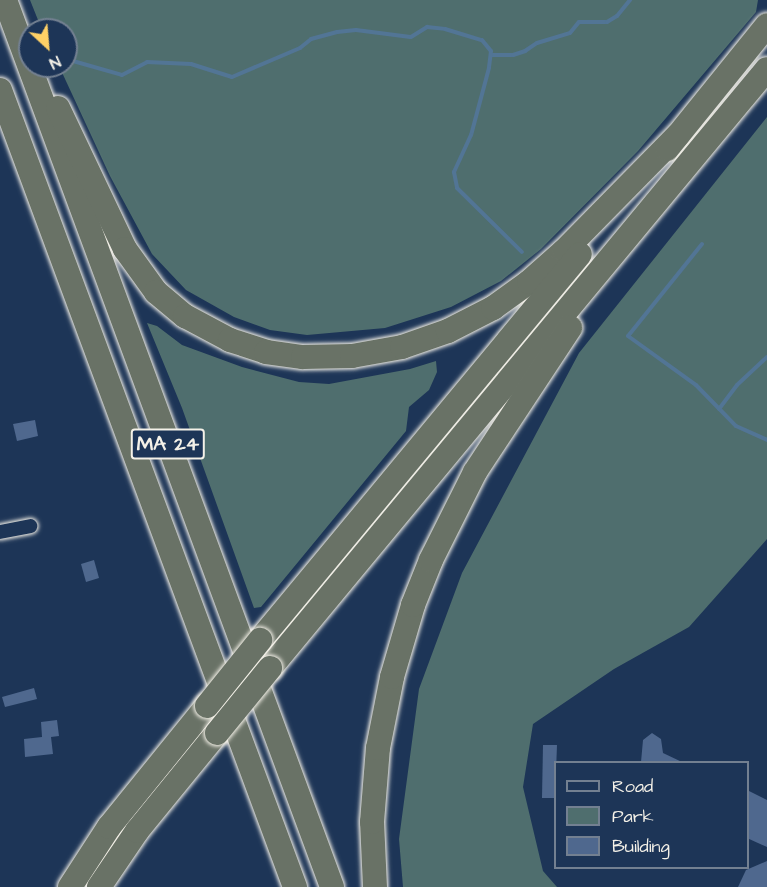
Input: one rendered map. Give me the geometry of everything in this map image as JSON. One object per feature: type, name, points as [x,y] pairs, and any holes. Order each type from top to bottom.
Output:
[{"type":"highway","points":[[7,0],[18,22]]},
{"type":"highway","name":"MA 24","points":[[7,0],[332,887]]},
{"type":"highway","points":[[70,887],[109,827],[260,640],[767,25]]},
{"type":"highway","points":[[99,887],[137,831],[270,668],[767,69]]},
{"type":"highway","points":[[45,78],[121,242],[150,285],[185,316],[218,335],[254,349],[291,356],[328,358],[377,352],[431,338],[482,314],[546,268],[677,136]]},
{"type":"highway","name":"MA 24","points":[[0,90],[294,887]]},
{"type":"highway","points":[[375,887],[372,822],[382,724],[398,652],[422,582],[452,516],[480,465],[649,212]]},
{"type":"street","points":[[0,532],[30,526]]},
{"type":"green space","points":[[30,0],[758,0],[756,12],[638,151],[541,249],[501,281],[451,307],[385,328],[307,335],[270,330],[234,317],[186,290],[152,254],[110,176],[65,78],[78,78],[78,18],[37,18]]},
{"type":"green space","points":[[767,117],[767,539],[689,627],[614,669],[533,724],[523,787],[543,871],[557,887],[403,887],[399,839],[419,689],[462,573],[579,353]]},
{"type":"green space","points":[[147,323],[157,326],[182,345],[242,367],[299,382],[329,384],[410,369],[436,361],[437,372],[429,390],[409,407],[406,431],[261,607],[254,608],[182,408]]},
{"type":"building","points":[[35,420],[38,436],[17,441],[13,424]]},
{"type":"building","points":[[94,560],[99,578],[86,582],[81,564]]},
{"type":"building","points":[[34,688],[37,699],[5,707],[2,697]]},
{"type":"building","points":[[57,720],[59,736],[51,737],[53,754],[25,757],[24,739],[42,737],[41,722]]},
{"type":"building","points":[[652,733],[661,739],[663,753],[680,761],[641,761],[643,740]]},
{"type":"building","points":[[543,745],[557,745],[556,761],[554,761],[554,798],[542,798]]},
{"type":"building","points":[[749,791],[767,800],[767,847],[749,839]]},
{"type":"building","points":[[767,861],[767,887],[738,887],[746,870]]},
{"type":"waterway","points":[[491,55],[513,55],[525,51],[537,43],[570,33],[579,22],[607,22],[617,16],[630,0]]},
{"type":"waterway","points":[[78,62],[122,75],[147,62],[191,64],[232,77],[300,48],[311,39],[337,32],[356,30],[411,37],[427,27],[445,29],[482,40],[491,51],[489,68],[471,135],[454,172],[457,188],[522,252]]},
{"type":"waterway","points":[[702,244],[628,336],[696,385],[736,426],[767,440]]},
{"type":"waterway","points":[[719,409],[737,385],[767,357]]}]
